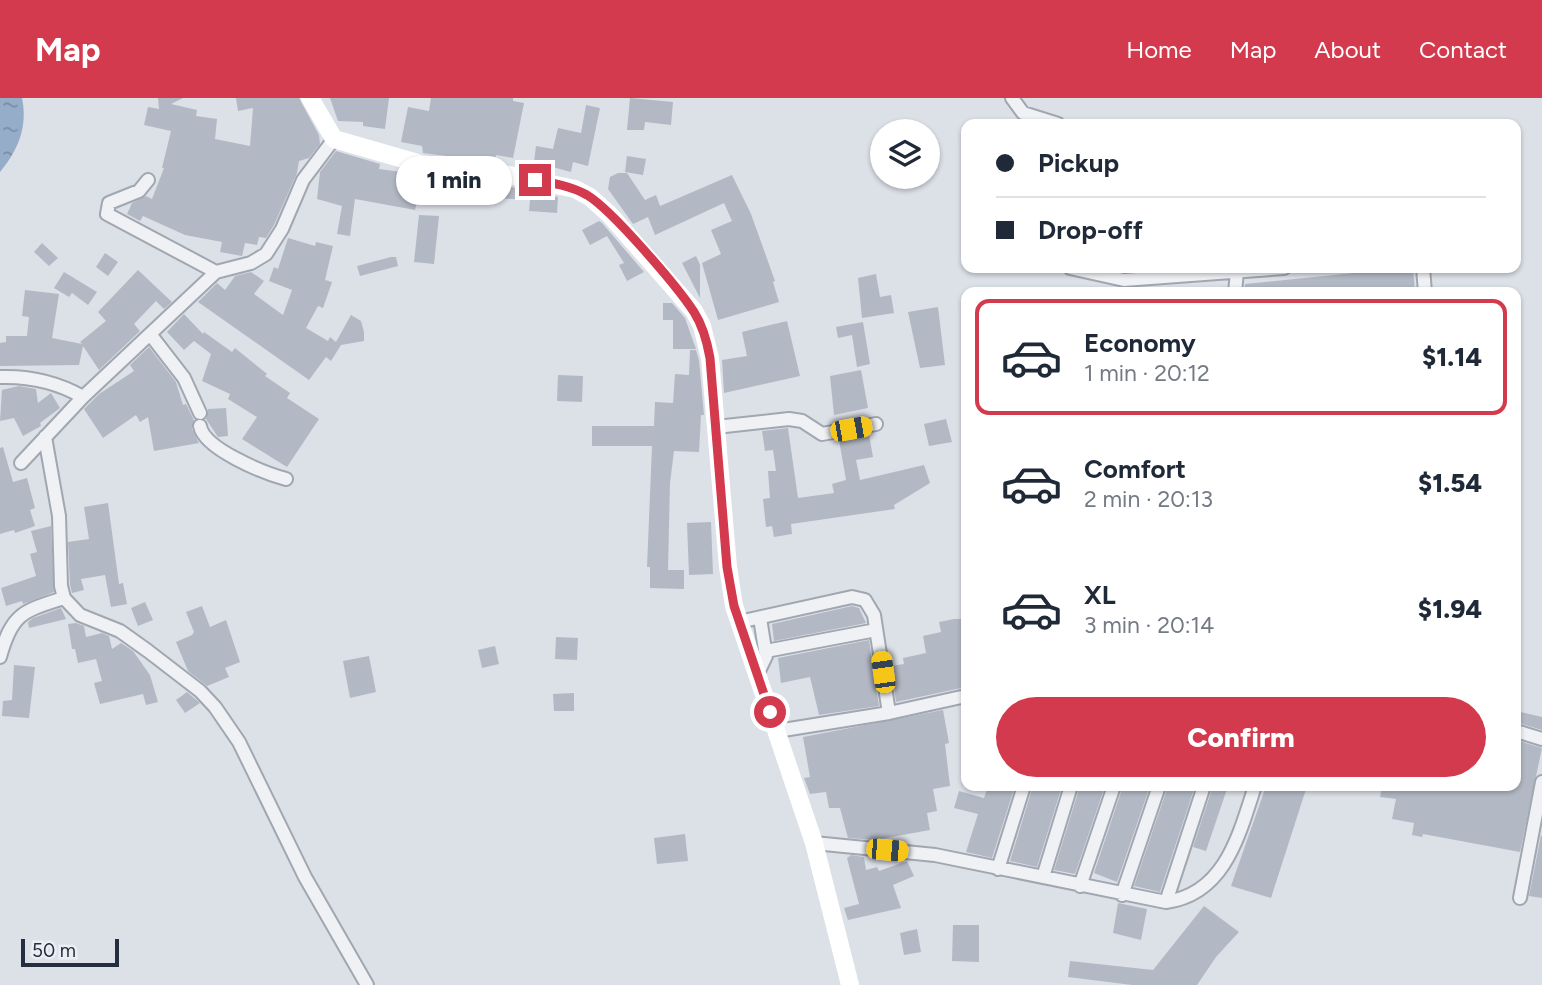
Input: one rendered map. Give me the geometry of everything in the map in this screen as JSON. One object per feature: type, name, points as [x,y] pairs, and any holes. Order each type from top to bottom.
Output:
[{"type":"street","points":[[310,98],[334,139],[421,164],[561,184],[590,197],[610,215],[678,292],[698,319],[710,358],[727,567],[739,622],[814,843],[850,985]]},
{"type":"street","points":[[1012,98],[1023,113],[1042,119]]},
{"type":"street","points":[[21,463],[83,397],[216,272],[251,263],[266,254],[282,229],[303,180],[334,139]]},
{"type":"street","points":[[148,180],[139,191],[109,203],[107,214],[216,272]]},
{"type":"street","points":[[1092,273],[1124,280],[1223,273]]},
{"type":"street","points":[[150,334],[184,378],[208,442],[263,471],[286,479]]},
{"type":"street","points":[[0,377],[53,383],[83,397]]},
{"type":"street","points":[[716,427],[789,419],[802,421],[822,434],[876,424]]},
{"type":"street","points":[[45,437],[60,516],[61,586],[64,598],[80,615],[120,631],[148,651],[200,691],[215,707],[239,742],[305,877],[367,985]]},
{"type":"street","points":[[739,622],[860,597],[870,606],[889,713]]},
{"type":"street","points":[[0,657],[16,618],[32,608],[64,598]]},
{"type":"street","points":[[757,674],[766,650],[760,618]]},
{"type":"street","points":[[766,650],[876,630]]},
{"type":"street","points":[[777,731],[889,713],[961,697]]},
{"type":"street","points":[[1521,733],[1542,739]]},
{"type":"street","points":[[1520,898],[1539,822],[1542,782]]},
{"type":"street","points":[[998,869],[1022,791]]},
{"type":"street","points":[[1043,877],[1069,791]]},
{"type":"street","points":[[1080,886],[1112,791]]},
{"type":"street","points":[[1122,895],[1157,791]]},
{"type":"street","points":[[1166,902],[1202,791]]},
{"type":"street","points":[[814,843],[935,855],[1166,902],[1196,893],[1214,878],[1228,860],[1253,791]]},
{"type":"water","points":[[0,98],[22,98],[24,119],[16,147],[0,172]]},
{"type":"building","points":[[158,98],[183,98],[171,104],[197,110],[196,116],[217,119],[215,139],[250,146],[253,108],[238,111],[236,98],[299,98],[319,135],[320,144],[309,158],[299,161],[297,173],[266,238],[259,237],[257,245],[245,243],[242,256],[220,252],[222,242],[185,235],[143,216],[140,221],[127,214],[132,203],[146,196],[152,199],[164,168],[171,131],[144,125],[148,107],[159,109]]},
{"type":"building","points":[[330,98],[389,98],[385,129],[363,126],[363,122],[338,121]]},
{"type":"building","points":[[431,98],[513,98],[513,101],[524,103],[513,158],[496,155],[495,162],[423,153],[422,146],[401,142],[408,107],[429,111]]},
{"type":"building","points":[[630,98],[673,102],[671,125],[645,122],[644,130],[627,130]]},
{"type":"building","points":[[586,105],[600,108],[588,166],[573,162],[571,172],[534,162],[536,146],[553,149],[558,128],[581,133]]},
{"type":"building","points":[[336,151],[380,164],[379,169],[507,186],[558,197],[557,213],[529,211],[530,200],[491,198],[450,190],[449,196],[420,191],[415,210],[355,199],[350,236],[337,234],[342,206],[317,199],[320,172]]},
{"type":"building","points":[[627,156],[646,159],[643,175],[625,172]]},
{"type":"building","points":[[627,173],[645,200],[656,195],[660,206],[732,175],[751,214],[775,281],[773,282],[779,302],[718,320],[702,263],[721,254],[711,230],[732,221],[724,203],[655,235],[648,217],[633,224],[608,189],[610,177]]},
{"type":"building","points":[[419,215],[439,216],[434,264],[414,262]]},
{"type":"building","points":[[599,221],[644,272],[627,281],[619,265],[624,263],[607,236],[590,245],[582,230]]},
{"type":"building","points":[[288,238],[315,246],[316,242],[333,246],[325,280],[332,282],[323,308],[318,306],[306,328],[328,341],[330,337],[336,342],[351,315],[361,321],[364,332],[364,341],[341,345],[331,361],[326,357],[309,380],[198,302],[217,283],[225,290],[235,276],[251,272],[264,281],[254,294],[283,315],[292,290],[269,281],[274,267],[278,269]]},
{"type":"building","points":[[42,243],[58,258],[49,266],[34,252]]},
{"type":"building","points":[[105,253],[118,262],[108,276],[96,267]]},
{"type":"building","points":[[696,256],[700,265],[700,298],[682,263]]},
{"type":"building","points":[[396,257],[398,266],[360,276],[357,266]]},
{"type":"building","points":[[138,270],[172,302],[164,309],[156,301],[134,324],[140,331],[99,370],[83,346],[79,365],[0,366],[0,343],[6,342],[6,336],[27,336],[29,317],[22,316],[25,290],[59,294],[52,338],[82,344],[80,342],[106,321],[98,312]]},
{"type":"building","points":[[64,272],[97,292],[88,305],[72,293],[69,297],[54,288]]},
{"type":"building","points":[[1354,273],[1413,273],[1415,287],[1245,287],[1245,284]]},
{"type":"building","points":[[876,274],[880,297],[891,295],[894,313],[862,318],[858,278]]},
{"type":"building","points":[[663,303],[672,303],[685,318],[696,349],[673,349],[673,320],[663,320]]},
{"type":"building","points":[[938,307],[945,365],[920,368],[908,312]]},
{"type":"building","points":[[184,314],[203,334],[204,332],[232,352],[235,348],[267,374],[265,376],[290,393],[287,398],[319,419],[287,467],[242,439],[257,417],[228,399],[230,394],[202,381],[211,354],[194,341],[184,350],[167,332]]},
{"type":"building","points":[[787,321],[800,376],[724,393],[722,360],[747,356],[742,332]]},
{"type":"building","points":[[863,322],[870,364],[857,367],[852,335],[838,338],[836,327]]},
{"type":"building","points":[[149,347],[176,382],[183,405],[186,404],[194,420],[192,429],[199,443],[154,451],[148,417],[140,422],[136,415],[103,438],[84,409],[99,394],[134,371],[130,365]]},
{"type":"building","points":[[690,350],[696,350],[699,360],[704,415],[701,415],[699,452],[674,451],[670,483],[668,570],[684,570],[684,589],[650,588],[650,567],[647,567],[652,446],[592,446],[592,426],[654,426],[655,402],[673,403],[675,374],[689,375]]},
{"type":"building","points":[[861,370],[868,408],[834,415],[830,376]]},
{"type":"building","points":[[558,375],[583,376],[582,402],[557,401]]},
{"type":"building","points":[[19,386],[36,389],[38,403],[51,393],[60,408],[40,423],[41,426],[23,436],[14,418],[0,421],[2,390]]},
{"type":"building","points":[[226,408],[228,436],[218,437],[206,419],[208,409]]},
{"type":"building","points":[[946,419],[952,442],[929,446],[924,424]]},
{"type":"building","points":[[788,428],[798,498],[834,493],[832,484],[846,480],[839,440],[869,434],[873,457],[856,460],[860,480],[924,465],[930,483],[894,505],[895,509],[791,524],[792,534],[774,537],[772,526],[766,527],[763,499],[770,498],[768,471],[776,471],[773,450],[765,451],[762,431]]},
{"type":"building","points":[[3,447],[13,482],[27,478],[35,508],[30,510],[35,526],[15,533],[14,530],[0,534],[0,448]]},
{"type":"building","points":[[108,503],[119,584],[123,583],[127,604],[111,607],[105,575],[81,579],[84,590],[72,593],[68,542],[89,539],[84,507]]},
{"type":"building","points":[[711,522],[713,574],[689,575],[687,523]]},
{"type":"building","points":[[51,526],[54,592],[23,604],[22,601],[6,606],[1,588],[36,576],[30,554],[37,552],[31,531]]},
{"type":"building","points":[[145,602],[153,620],[138,626],[131,608]]},
{"type":"building","points":[[202,606],[210,627],[226,620],[240,662],[225,668],[229,677],[207,686],[188,671],[176,642],[194,632],[186,612]]},
{"type":"building","points":[[852,606],[859,608],[866,623],[774,641],[772,624]]},
{"type":"building","points":[[61,608],[66,619],[29,628],[28,622],[33,618]]},
{"type":"building","points":[[961,619],[961,688],[896,702],[891,666],[904,664],[903,658],[926,653],[923,636],[941,632],[939,622]]},
{"type":"building","points":[[68,624],[84,626],[86,637],[102,633],[109,636],[112,649],[121,643],[133,651],[150,675],[158,702],[146,705],[143,694],[100,704],[94,683],[102,681],[96,659],[78,663],[75,649],[72,649]]},
{"type":"building","points":[[556,637],[578,638],[577,660],[555,659]]},
{"type":"building","points":[[869,640],[879,706],[819,715],[810,677],[781,683],[778,658]]},
{"type":"building","points":[[495,646],[499,664],[482,668],[478,650]]},
{"type":"building","points":[[369,656],[376,692],[350,698],[343,661]]},
{"type":"building","points":[[14,665],[35,667],[29,718],[2,716],[3,701],[12,700]]},
{"type":"building","points":[[187,692],[200,703],[185,713],[176,700]]},
{"type":"building","points":[[574,693],[574,711],[554,711],[553,694]]},
{"type":"building","points":[[943,710],[949,743],[945,744],[950,786],[933,789],[937,811],[927,813],[930,830],[875,840],[848,838],[840,808],[829,808],[826,792],[810,794],[804,778],[810,777],[803,737]]},
{"type":"building","points":[[1521,712],[1542,717],[1542,730],[1521,724]]},
{"type":"building","points":[[1521,742],[1542,748],[1520,852],[1423,834],[1422,837],[1412,835],[1414,823],[1392,819],[1396,799],[1380,797],[1381,791],[1521,791]]},
{"type":"building","points":[[959,791],[984,798],[986,791],[1013,791],[992,858],[966,852],[978,814],[954,808]]},
{"type":"building","points":[[1031,791],[1060,791],[1037,867],[1010,861]]},
{"type":"building","points":[[1078,791],[1103,791],[1075,874],[1054,870]]},
{"type":"building","points":[[1121,791],[1148,791],[1117,882],[1094,873]]},
{"type":"building","points":[[1166,791],[1193,791],[1160,892],[1134,886]]},
{"type":"building","points":[[1211,791],[1226,791],[1206,851],[1193,847]]},
{"type":"building","points":[[1264,791],[1305,791],[1271,898],[1231,886]]},
{"type":"building","points":[[685,834],[688,861],[657,864],[654,838]]},
{"type":"building","points":[[1542,836],[1542,898],[1529,896]]},
{"type":"building","points":[[851,855],[864,857],[866,870],[877,867],[879,871],[907,861],[914,876],[893,885],[901,908],[848,920],[844,908],[859,904],[847,858]]},
{"type":"building","points":[[1118,903],[1147,909],[1141,940],[1113,933]]},
{"type":"building","points":[[1204,906],[1239,932],[1216,957],[1197,985],[1132,985],[1068,977],[1070,961],[1153,970]]},
{"type":"building","points":[[953,925],[979,925],[979,962],[952,961]]},
{"type":"building","points":[[917,929],[921,952],[904,955],[900,933]]},
{"type":"route","points":[[535,180],[561,184],[590,197],[610,215],[678,292],[694,311],[702,326],[710,358],[727,567],[734,606],[770,712]]}]
